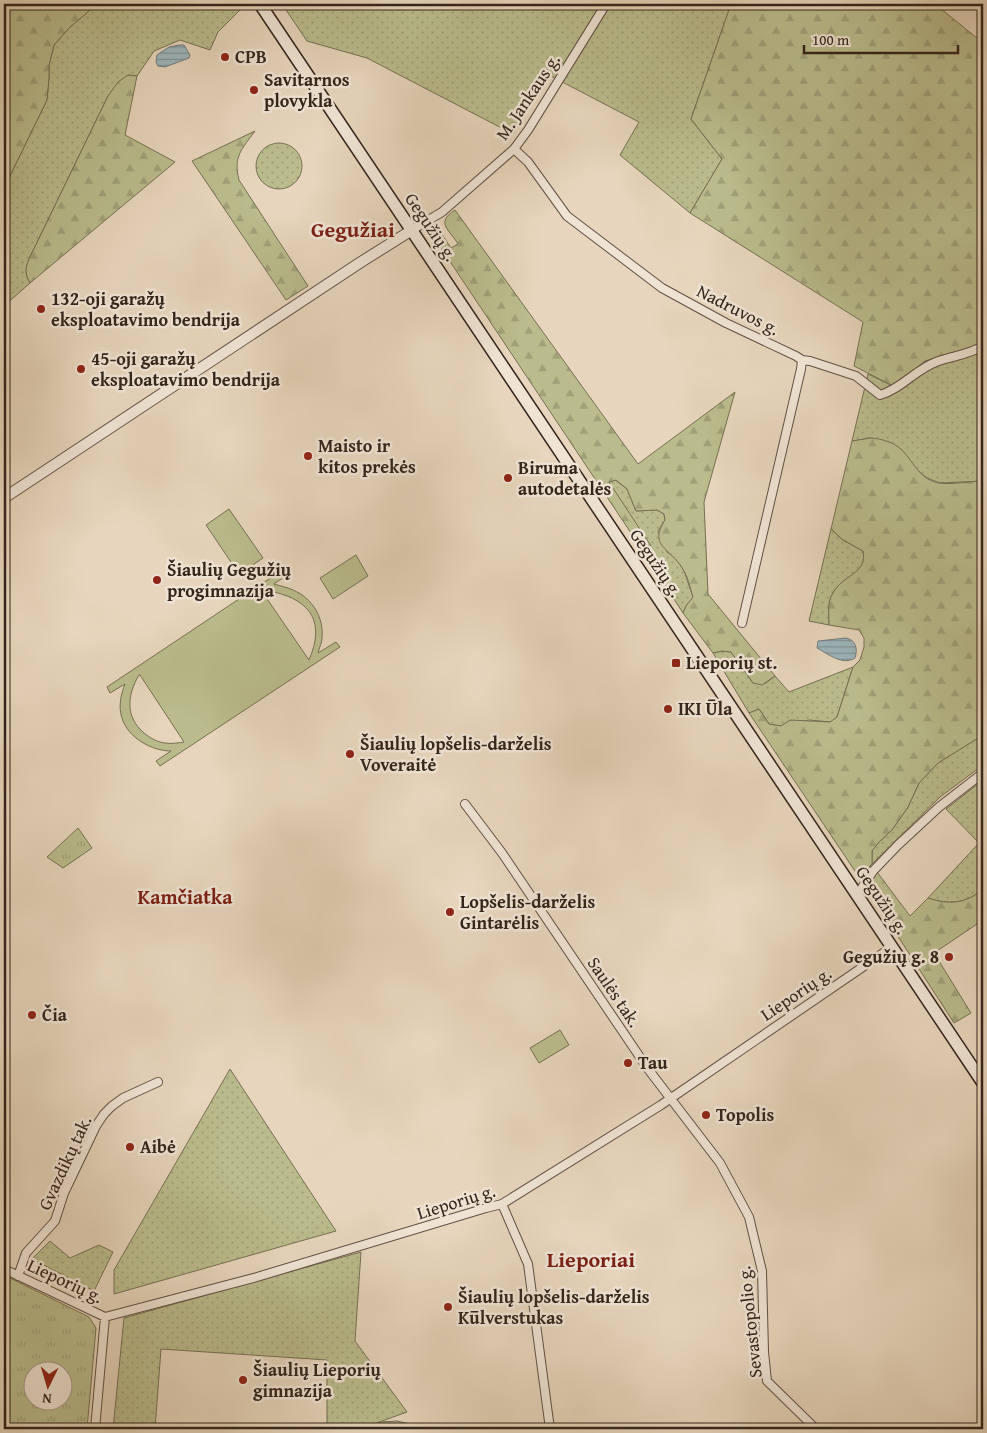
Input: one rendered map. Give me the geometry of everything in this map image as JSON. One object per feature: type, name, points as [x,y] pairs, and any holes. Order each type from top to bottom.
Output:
[{"type":"main road","name":"Gegužių g.","points":[[260,4],[983,1083]]},
{"type":"street","name":"M. Jankaus g.","points":[[412,230],[442,212],[514,148],[528,130],[606,4]]},
{"type":"street","name":"Nadruvos g.","points":[[514,148],[528,162],[567,216],[662,288],[726,323],[802,360],[856,376],[880,395],[892,392],[935,362],[972,353],[983,346]]},
{"type":"street","points":[[4,498],[412,230]]},
{"type":"street","points":[[742,623],[802,360]]},
{"type":"street","points":[[857,895],[873,872],[898,845],[939,807],[983,773]]},
{"type":"street","name":"Saulės tak.","points":[[465,804],[502,853],[648,1070],[671,1098]]},
{"type":"street","name":"Lieporių g.","points":[[4,1269],[105,1317],[257,1277],[502,1204],[671,1098],[892,947]]},
{"type":"street","name":"Gvazdikų tak.","points":[[18,1276],[26,1254],[55,1221],[64,1193],[96,1126],[104,1114],[122,1098],[158,1082]]},
{"type":"street","name":"Sevastopolio g.","points":[[671,1098],[720,1163],[749,1217],[762,1271],[764,1352],[767,1381],[816,1429]]},
{"type":"street","points":[[502,1204],[528,1264],[550,1429]]},
{"type":"street","points":[[95,1429],[105,1317]]},
{"type":"green space","points":[[12,4],[97,4],[69,28],[54,45],[49,65],[47,100],[4,188],[4,10]]},
{"type":"green space","points":[[97,4],[246,4],[218,32],[210,50],[180,40],[154,51],[137,76],[128,75],[108,96],[29,259],[26,271],[30,283],[4,306],[4,188],[47,100],[49,65],[54,45],[69,28]]},
{"type":"green space","points":[[282,4],[731,4],[691,119],[722,159],[690,213],[620,155],[639,122],[549,75],[513,134],[367,58],[307,41]]},
{"type":"green space","points":[[731,4],[935,4],[983,43],[983,341],[974,346],[925,361],[893,386],[854,366],[863,322],[690,213],[722,159],[691,119]]},
{"type":"green space","points":[[128,75],[137,76],[125,135],[175,162],[30,283],[26,271],[29,259],[108,96],[118,82]]},
{"type":"green space","points":[[255,131],[240,153],[237,172],[239,180],[308,286],[286,300],[192,161]]},
{"type":"green space","points":[[279,143],[292,147],[298,153],[302,166],[298,179],[292,185],[279,189],[266,185],[260,179],[256,166],[260,153],[266,147]]},
{"type":"green space","points":[[455,210],[638,464],[735,392],[704,502],[708,594],[775,676],[762,685],[753,683],[731,652],[713,653],[683,613],[693,597],[684,571],[660,542],[660,529],[665,520],[664,514],[657,510],[636,511],[627,489],[616,480],[609,482],[651,546],[639,545],[431,233],[432,229],[437,227],[451,248],[458,244],[445,223],[449,215]]},
{"type":"green space","points":[[983,341],[983,481],[940,483],[927,478],[917,470],[902,450],[871,438],[852,441],[868,374],[893,386],[925,362],[974,346]]},
{"type":"green space","points":[[871,438],[896,445],[918,471],[933,482],[950,484],[983,481],[983,735],[938,763],[919,783],[908,807],[892,830],[872,851],[872,864],[859,877],[749,713],[759,709],[769,724],[781,726],[790,720],[830,722],[837,717],[853,667],[860,660],[864,647],[864,638],[859,630],[829,625],[829,604],[837,587],[858,570],[864,559],[863,551],[843,540],[831,529],[852,441]]},
{"type":"green space","points":[[615,480],[627,489],[636,511],[657,510],[664,514],[665,520],[658,531],[667,552],[683,568],[693,597],[683,613],[639,545],[642,546],[608,482]]},
{"type":"green space","points":[[229,509],[263,558],[239,574],[206,525]]},
{"type":"green space","points":[[831,529],[843,540],[863,551],[864,559],[858,570],[837,587],[831,597],[829,625],[809,621]]},
{"type":"green space","points":[[356,555],[368,576],[333,599],[320,578]]},
{"type":"green space","points":[[287,567],[290,573],[274,584],[300,593],[315,609],[319,616],[322,630],[322,640],[318,653],[336,642],[340,647],[160,766],[156,761],[171,751],[149,746],[130,732],[125,725],[120,709],[120,701],[125,684],[110,693],[107,687]],"holes":[[[274,592],[298,601],[312,616],[316,635],[309,660],[263,593]],[[140,675],[184,742],[159,742],[149,737],[138,727],[131,713],[130,698]]]},
{"type":"green space","points":[[731,652],[753,683],[766,683],[775,676],[789,692],[853,667],[837,717],[831,722],[809,720],[781,726],[769,724],[759,709],[749,713],[713,653]]},
{"type":"green space","points":[[983,735],[983,765],[940,797],[872,864],[872,851],[892,830],[908,807],[919,783],[938,763]]},
{"type":"green space","points":[[983,780],[983,889],[970,898],[957,902],[943,902],[928,898],[979,843],[946,809]]},
{"type":"green space","points":[[78,828],[92,848],[63,868],[47,857]]},
{"type":"green space","points":[[877,872],[910,916],[928,898],[943,902],[957,902],[970,898],[983,889],[983,920],[934,953],[971,1013],[954,1023],[868,890],[869,884]]},
{"type":"green space","points":[[560,1030],[569,1045],[539,1063],[530,1048]]},
{"type":"green space","points":[[230,1069],[336,1231],[114,1294],[114,1270]]},
{"type":"green space","points":[[50,1241],[70,1258],[99,1245],[113,1252],[94,1291],[32,1259]]},
{"type":"green space","points":[[361,1252],[355,1341],[407,1412],[360,1429],[327,1429],[327,1360],[161,1349],[155,1429],[113,1429],[124,1318]]},
{"type":"green space","points":[[4,1275],[89,1317],[96,1328],[87,1429],[4,1429]]},
{"type":"green space","name":"Šiaulių Lieporių gimnazija","points":[[397,1421],[410,1424],[419,1429],[360,1429],[381,1422]]},
{"type":"water","points":[[184,45],[190,55],[189,58],[165,67],[158,66],[156,62],[157,55],[169,47]]},
{"type":"water","points":[[846,638],[854,643],[856,648],[855,658],[850,660],[841,660],[817,648],[818,641]]},
{"type":"place","name":"CPB","points":[[225,57]]},
{"type":"place","name":"Savitarnos plovykla","points":[[254,90]]},
{"type":"place","name":"132-oji garažų eksploatavimo bendrija","points":[[41,309]]},
{"type":"place","name":"45-oji garažų eksploatavimo bendrija","points":[[81,369]]},
{"type":"place","name":"Maisto ir kitos prekės","points":[[308,456]]},
{"type":"place","name":"Biruma autodetalės","points":[[508,478]]},
{"type":"place","name":"Šiaulių Gegužių progimnazija","points":[[157,580]]},
{"type":"place","name":"Lieporių st.","points":[[676,663]]},
{"type":"place","name":"IKI Ūla","points":[[668,709]]},
{"type":"place","name":"Šiaulių lopšelis-darželis Voveraitė","points":[[350,754]]},
{"type":"place","name":"Lopšelis-darželis Gintarėlis","points":[[450,912]]},
{"type":"place","name":"Gegužių g. 8","points":[[949,957]]},
{"type":"place","name":"Čia","points":[[32,1015]]},
{"type":"place","name":"Tau","points":[[628,1063]]},
{"type":"place","name":"Topolis","points":[[706,1115]]},
{"type":"place","name":"Aibė","points":[[130,1147]]},
{"type":"place","name":"Šiaulių lopšelis-darželis Kūlverstukas","points":[[448,1307]]},
{"type":"place","name":"Šiaulių Lieporių gimnazija","points":[[243,1380]]},
{"type":"district","name":"Gegužiai","points":[[353,229]]},
{"type":"district","name":"Kamčiatka","points":[[185,897]]},
{"type":"district","name":"Lieporiai","points":[[591,1259]]}]
